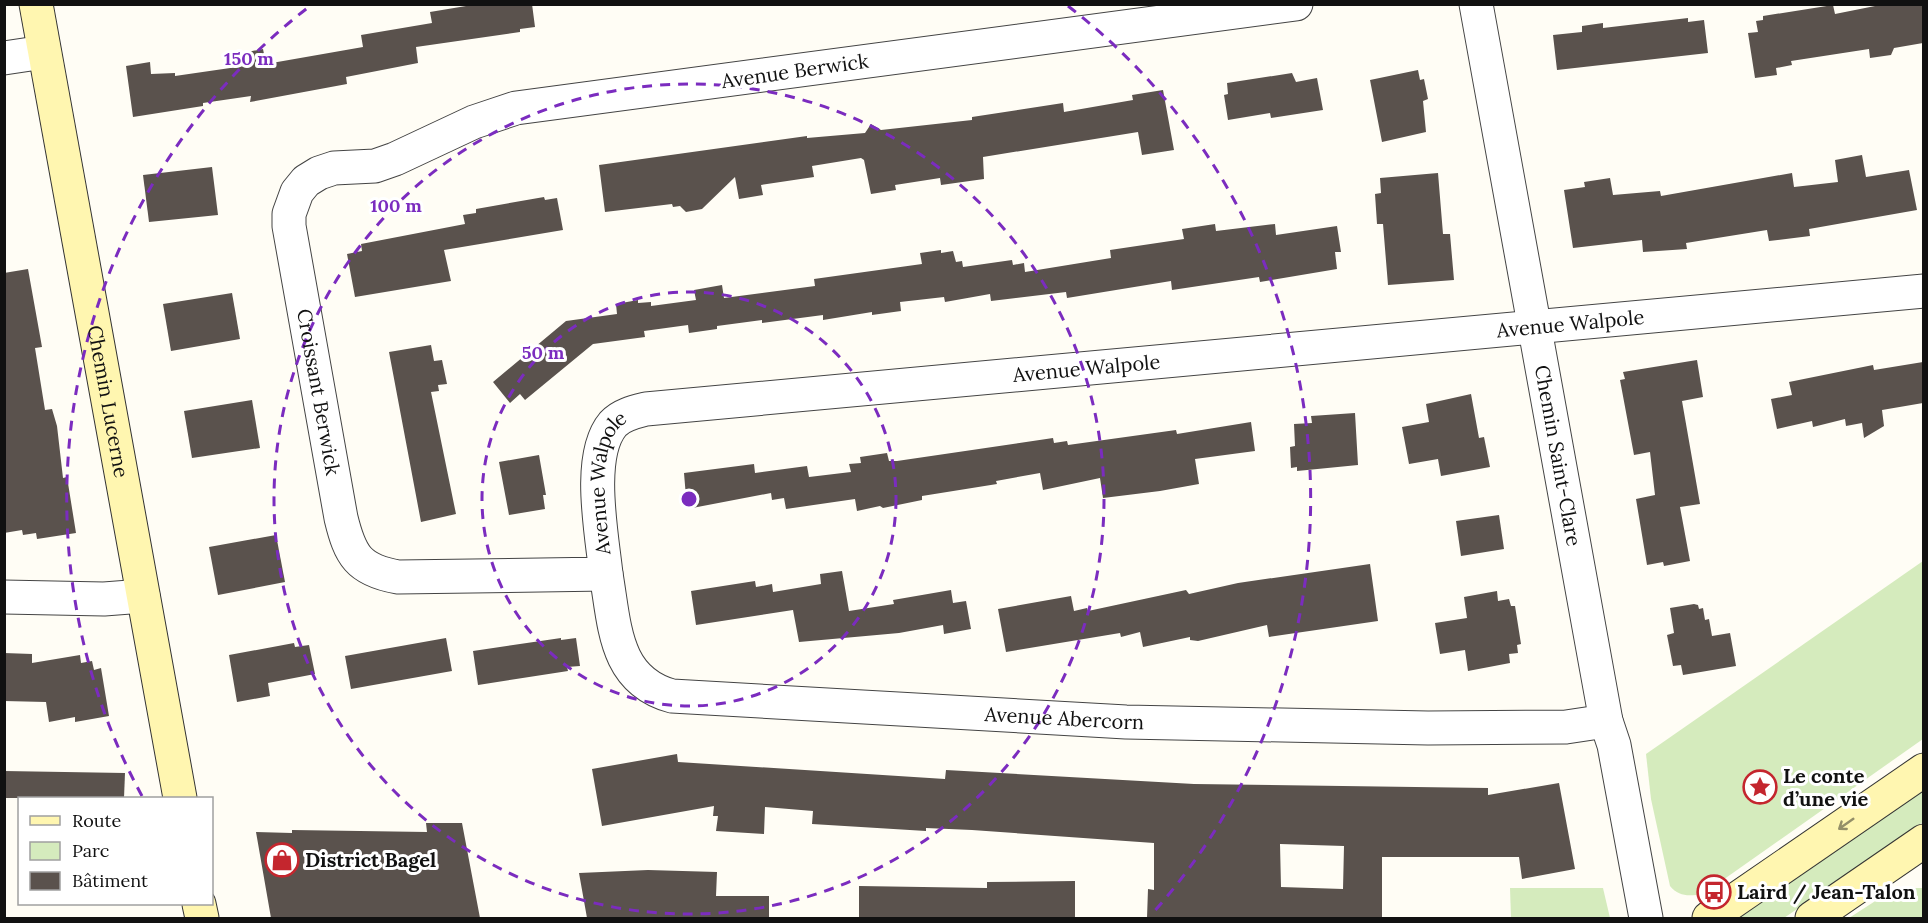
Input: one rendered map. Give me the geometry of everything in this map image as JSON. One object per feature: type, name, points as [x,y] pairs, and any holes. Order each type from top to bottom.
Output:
[{"type":"main road","name":"Chemin Lucerne","points":[[36,4],[180,797]]},
{"type":"main road","points":[[1709,918],[1923,770]]},
{"type":"main road","points":[[1812,918],[1923,841]]},
{"type":"street","name":"Avenue Berwick","points":[[306,181],[334,168],[375,166],[474,122],[516,108],[1296,4]]},
{"type":"street","name":"Chemin Saint-Clare","points":[[1476,4],[1606,721],[1614,745],[1650,914]]},
{"type":"street","points":[[4,58],[44,52]]},
{"type":"street","name":"Croissant Berwick","points":[[306,181],[292,201],[289,226],[341,518],[350,550],[358,561],[371,570],[398,577]]},
{"type":"street","name":"Avenue Walpole","points":[[398,577],[606,574],[599,487],[599,460],[604,438],[614,423],[628,414],[646,409],[1923,291]]},
{"type":"street","name":"Avenue Abercorn","points":[[606,574],[614,624],[627,663],[634,676],[645,686],[672,696],[1126,722],[1428,728],[1566,727],[1606,721]]},
{"type":"street","points":[[4,597],[104,599],[143,596]]},
{"type":"green space","points":[[1923,561],[1923,739],[1703,894],[1685,895],[1673,890],[1670,886],[1651,799],[1646,754]]},
{"type":"green space","points":[[1923,789],[1923,822],[1784,918],[1737,918]]},
{"type":"green space","points":[[1510,888],[1603,888],[1610,918],[1511,918]]},
{"type":"green space","points":[[1895,888],[1923,888],[1923,918],[1849,918],[1880,898],[1895,893]]},
{"type":"building","points":[[478,4],[532,4],[535,27],[520,29],[520,32],[416,47],[418,63],[346,77],[347,84],[250,102],[251,96],[203,103],[203,106],[133,117],[126,66],[150,62],[151,74],[175,73],[175,76],[244,66],[242,53],[263,49],[266,64],[363,47],[361,35],[432,23],[430,12]]},
{"type":"building","points":[[1885,4],[1923,4],[1923,43],[1894,48],[1891,55],[1870,58],[1869,49],[1791,61],[1792,65],[1776,68],[1777,75],[1755,78],[1748,33],[1758,32],[1756,21],[1763,20],[1763,16],[1833,5],[1835,14]]},
{"type":"building","points":[[1688,18],[1688,22],[1704,20],[1708,53],[1557,70],[1553,35],[1582,32],[1582,26],[1603,23],[1603,28]]},
{"type":"building","points":[[1418,70],[1420,80],[1424,79],[1428,99],[1423,101],[1426,132],[1382,142],[1370,80]]},
{"type":"building","points":[[1292,73],[1296,82],[1317,78],[1323,110],[1271,118],[1270,113],[1228,120],[1224,95],[1228,94],[1227,83]]},
{"type":"building","points":[[1163,90],[1174,150],[1142,155],[1138,132],[983,157],[984,179],[941,185],[940,178],[895,185],[896,190],[871,194],[864,160],[861,158],[812,166],[814,177],[761,185],[763,195],[739,199],[735,177],[702,209],[686,212],[680,206],[673,207],[672,204],[605,212],[599,165],[807,136],[807,138],[865,133],[871,124],[881,130],[972,120],[972,117],[1063,103],[1064,112],[1133,100],[1132,95]]},
{"type":"building","points":[[1862,155],[1866,177],[1909,170],[1917,210],[1809,229],[1810,236],[1769,241],[1767,230],[1686,243],[1687,249],[1643,252],[1642,240],[1573,248],[1564,190],[1585,187],[1584,182],[1610,178],[1613,195],[1660,191],[1661,196],[1792,173],[1794,187],[1838,182],[1835,160]]},
{"type":"building","points":[[212,167],[218,215],[149,222],[143,175]]},
{"type":"building","points":[[1438,173],[1443,234],[1450,234],[1454,280],[1388,285],[1383,224],[1377,224],[1375,194],[1381,193],[1380,178]]},
{"type":"building","points":[[544,197],[545,200],[557,198],[563,230],[444,250],[451,281],[355,297],[347,254],[362,251],[361,244],[465,224],[463,215],[476,213],[476,209]]},
{"type":"building","points":[[1215,224],[1216,231],[1275,224],[1276,235],[1337,226],[1341,252],[1335,252],[1337,269],[1260,282],[1259,277],[1172,290],[1171,281],[1067,298],[1066,292],[991,301],[990,294],[945,302],[944,297],[900,302],[901,311],[872,315],[872,312],[823,320],[823,315],[762,323],[762,320],[717,326],[717,329],[689,333],[688,325],[644,331],[645,337],[593,344],[525,400],[520,394],[510,403],[493,382],[566,321],[617,314],[616,304],[638,300],[638,303],[651,302],[651,306],[696,300],[694,290],[722,285],[724,298],[815,286],[814,279],[922,264],[920,253],[941,250],[941,253],[953,251],[956,262],[962,261],[963,267],[1012,260],[1013,265],[1024,263],[1025,272],[1111,258],[1110,250],[1184,239],[1182,229]]},
{"type":"building","points":[[28,269],[42,347],[35,348],[45,410],[52,409],[57,426],[63,478],[67,477],[76,533],[37,539],[36,533],[23,535],[22,530],[4,533],[4,273]]},
{"type":"building","points":[[232,293],[240,339],[171,351],[163,304]]},
{"type":"building","points":[[431,345],[434,361],[442,360],[447,384],[438,385],[439,391],[431,392],[456,514],[421,522],[389,352]]},
{"type":"building","points":[[1697,360],[1703,397],[1682,401],[1700,504],[1680,507],[1690,561],[1664,566],[1663,562],[1647,565],[1636,499],[1655,495],[1650,452],[1634,455],[1620,380],[1625,379],[1623,372]]},
{"type":"building","points":[[1923,362],[1923,403],[1882,410],[1884,426],[1864,438],[1862,423],[1846,426],[1845,419],[1813,427],[1812,421],[1777,429],[1771,399],[1792,395],[1789,382],[1873,365],[1874,370]]},
{"type":"building","points":[[1471,394],[1479,438],[1484,437],[1490,467],[1441,476],[1438,459],[1409,464],[1402,427],[1429,422],[1426,404]]},
{"type":"building","points":[[252,400],[260,448],[192,458],[184,411]]},
{"type":"building","points":[[1355,413],[1358,465],[1297,471],[1297,467],[1291,468],[1290,447],[1295,446],[1294,424],[1312,423],[1311,416]]},
{"type":"building","points":[[1251,422],[1255,451],[1195,459],[1199,484],[1160,491],[1103,498],[1100,478],[1043,490],[1040,473],[996,481],[997,484],[922,496],[922,500],[857,511],[855,499],[786,509],[784,498],[772,500],[771,493],[687,509],[684,473],[754,464],[755,473],[807,466],[809,477],[851,472],[849,464],[861,463],[860,457],[887,453],[889,461],[897,461],[1053,438],[1054,443],[1067,441],[1068,445],[1176,430],[1177,434]]},
{"type":"building","points":[[539,455],[546,495],[543,495],[545,509],[509,515],[499,462]]},
{"type":"building","points":[[1499,515],[1504,549],[1461,556],[1456,521]]},
{"type":"building","points":[[276,535],[285,582],[218,595],[209,547]]},
{"type":"building","points":[[1370,564],[1378,621],[1269,637],[1267,625],[1198,641],[1190,640],[1190,637],[1143,647],[1140,632],[1121,637],[1120,633],[1006,652],[998,609],[1071,596],[1074,611],[1087,608],[1088,611],[1186,590],[1189,594],[1238,583]]},
{"type":"building","points":[[842,571],[849,611],[894,604],[893,600],[951,590],[953,603],[966,601],[971,629],[944,634],[943,625],[899,633],[799,642],[793,610],[696,625],[691,591],[755,581],[756,587],[772,584],[773,592],[821,584],[820,574]]},
{"type":"building","points":[[1497,591],[1498,601],[1509,599],[1511,606],[1515,606],[1521,644],[1517,645],[1518,653],[1509,654],[1510,663],[1468,671],[1465,650],[1440,654],[1435,623],[1467,618],[1464,597]]},
{"type":"building","points":[[1698,605],[1699,609],[1703,608],[1705,620],[1709,619],[1712,636],[1730,633],[1736,666],[1683,675],[1681,665],[1673,666],[1667,635],[1674,633],[1670,608]]},
{"type":"building","points":[[446,638],[452,671],[351,689],[345,656]]},
{"type":"building","points":[[561,638],[561,640],[576,638],[580,666],[567,667],[568,671],[478,685],[473,651]]},
{"type":"building","points":[[294,643],[295,647],[309,645],[315,674],[268,683],[270,696],[237,702],[229,655]]},
{"type":"building","points":[[4,653],[32,654],[32,663],[80,655],[81,663],[92,661],[94,670],[101,668],[109,716],[75,722],[75,717],[49,722],[46,702],[4,701]]},
{"type":"building","points":[[677,754],[678,762],[945,779],[946,770],[1194,784],[1488,788],[1488,795],[1559,783],[1575,869],[1522,879],[1519,857],[1382,857],[1382,918],[1147,918],[1148,889],[1154,890],[1154,843],[972,830],[926,828],[926,831],[812,824],[813,811],[765,807],[764,834],[716,831],[718,816],[713,816],[714,806],[602,826],[592,769]],"holes":[[[1280,844],[1344,846],[1343,889],[1281,887]]]},
{"type":"building","points":[[4,771],[125,773],[124,797],[4,798]]},
{"type":"building","points":[[426,823],[462,823],[480,918],[271,918],[256,832],[292,833],[292,830],[427,832]]},
{"type":"building","points":[[648,870],[717,872],[716,896],[769,896],[769,918],[587,918],[579,873]]},
{"type":"building","points":[[1075,881],[1075,918],[859,918],[859,886],[987,888],[987,882]]},
{"type":"place","name":"Le conte d’une vie","points":[[1760,787]]},
{"type":"place","name":"District Bagel","points":[[282,860]]},
{"type":"place","name":"Laird / Jean-Talon","points":[[1714,892]]}]
